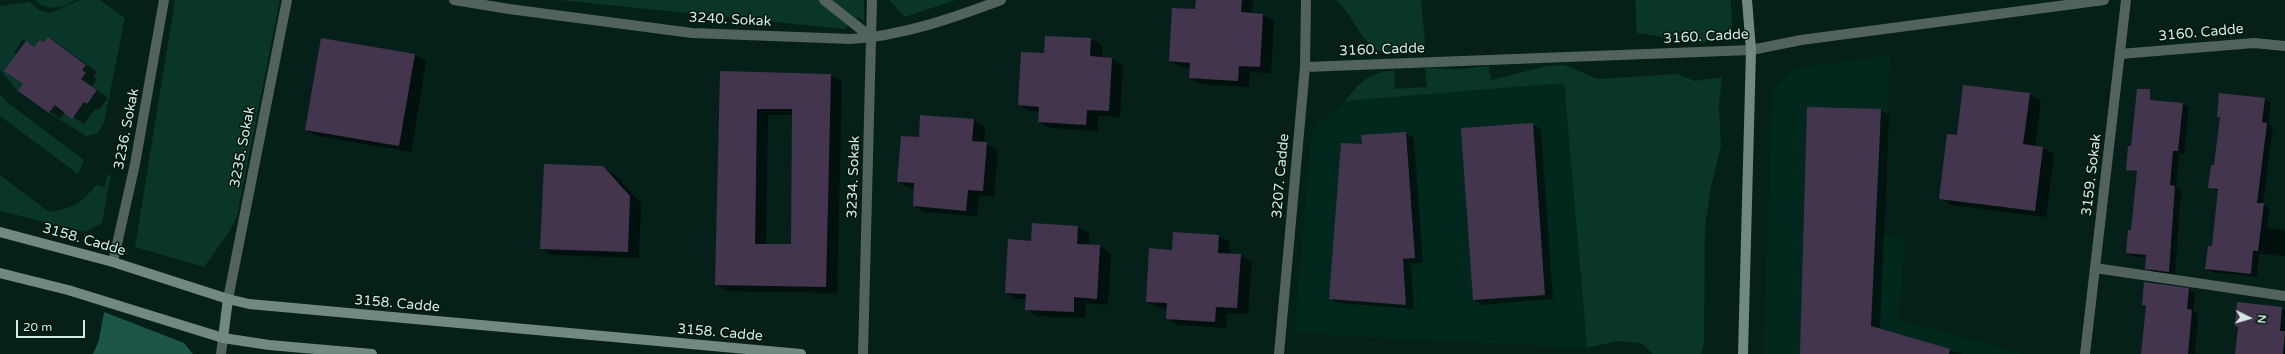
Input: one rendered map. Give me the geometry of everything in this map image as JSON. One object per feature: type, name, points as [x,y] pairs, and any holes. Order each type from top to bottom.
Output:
[{"type":"street","name":"3236. Sokak","points":[[113,262],[136,156],[164,0]]},
{"type":"street","name":"3235. Sokak","points":[[228,299],[287,0]]},
{"type":"street","name":"3240. Sokak","points":[[454,0],[510,5],[692,33],[851,39],[872,38],[930,24],[1001,0]]},
{"type":"street","points":[[824,0],[872,38]]},
{"type":"street","name":"3234. Sokak","points":[[863,354],[872,0]]},
{"type":"street","name":"3207. Cadde","points":[[1279,354],[1306,68],[1306,0]]},
{"type":"street","points":[[1743,354],[1751,50],[1747,0]]},
{"type":"street","name":"3160. Cadde","points":[[1306,68],[1751,50],[1801,40],[2104,0]]},
{"type":"street","name":"3159. Sokak","points":[[2085,354],[2126,0]]},
{"type":"street","name":"3160. Cadde","points":[[2120,54],[2254,43],[2285,46]]},
{"type":"street","name":"3158. Cadde","points":[[0,232],[113,262],[228,299],[274,307],[801,354]]},
{"type":"street","points":[[2095,268],[2285,296]]},
{"type":"street","points":[[0,273],[68,290],[223,338],[269,345],[372,354]]},
{"type":"street","points":[[221,354],[228,299]]},
{"type":"shaded area","points":[[35,0],[75,0],[66,5],[55,8],[39,4]]},
{"type":"shaded area","points":[[80,0],[100,0],[125,18],[104,123],[97,134],[86,136],[49,113],[55,105],[72,118],[84,102],[87,104],[97,90],[81,79],[86,73],[82,70],[86,64],[49,37],[44,42],[40,40],[34,47],[23,39],[14,52],[17,54],[5,71],[23,84],[18,92],[0,70],[0,6],[29,2],[39,10],[50,13]]},
{"type":"shaded area","points":[[175,0],[280,0],[237,216],[230,231],[204,267],[135,247]]},
{"type":"shaded area","points":[[559,0],[864,0],[864,21],[858,17],[845,29]]},
{"type":"shaded area","points":[[889,0],[956,0],[905,17]]},
{"type":"shaded area","points":[[1336,0],[1421,0],[1426,52],[1393,53],[1382,52],[1375,49],[1363,37],[1348,13]]},
{"type":"shaded area","points":[[1635,0],[1731,0],[1732,32],[1703,43],[1637,33]]},
{"type":"shaded area","points":[[1890,55],[1881,234],[1905,240],[1899,320],[2023,354],[1763,354],[1773,87],[1797,68]]},
{"type":"shaded area","points":[[1564,65],[1598,79],[1676,74],[1695,81],[1722,77],[1719,105],[1721,146],[1711,187],[1705,227],[1704,344],[1701,354],[1653,354],[1641,343],[1617,341],[1587,348],[1564,83],[1345,101],[1365,80],[1377,73],[1385,71],[1394,70],[1395,89],[1427,87],[1425,68],[1461,69],[1489,66],[1491,80],[1546,66]]},
{"type":"shaded area","points":[[1564,83],[1587,348],[1294,333],[1312,130],[1345,101]]},
{"type":"shaded area","points":[[0,94],[7,102],[84,160],[78,174],[0,116]]},
{"type":"shaded area","points":[[111,174],[102,223],[86,232],[0,211],[0,175],[49,212],[71,207],[81,201],[96,185],[105,187],[107,176]]},
{"type":"shaded area","points":[[104,312],[184,343],[193,354],[93,354],[99,340]]},
{"type":"building","points":[[1196,0],[1242,0],[1241,12],[1263,14],[1260,67],[1239,66],[1238,81],[1189,78],[1190,63],[1169,61],[1172,8],[1195,9]]},
{"type":"building","points":[[1045,36],[1091,38],[1090,56],[1112,58],[1109,111],[1087,110],[1086,125],[1038,122],[1039,107],[1018,105],[1021,52],[1044,53]]},
{"type":"building","points":[[48,37],[86,65],[82,70],[86,73],[81,79],[97,90],[87,104],[84,102],[72,119],[55,105],[49,113],[18,91],[23,84],[4,71],[26,41],[34,47],[40,40],[44,42]]},
{"type":"building","points":[[321,38],[415,54],[399,146],[305,130]]},
{"type":"building","points":[[720,71],[831,74],[826,287],[715,285]],"holes":[[[757,109],[792,109],[791,244],[755,244]]]},
{"type":"building","points":[[1963,85],[2030,93],[2023,144],[2043,147],[2035,211],[1939,199],[1947,134],[1957,135]]},
{"type":"building","points":[[2137,89],[2150,89],[2150,100],[2183,103],[2178,151],[2173,151],[2170,185],[2175,186],[2169,272],[2145,269],[2146,255],[2126,253],[2128,230],[2131,230],[2137,171],[2126,170],[2128,146],[2131,146]]},
{"type":"building","points":[[2219,93],[2265,98],[2262,122],[2267,123],[2257,203],[2264,203],[2258,251],[2253,251],[2251,274],[2205,269],[2208,246],[2212,246],[2218,189],[2208,188],[2211,165],[2214,165],[2220,117],[2217,117]]},
{"type":"building","points":[[1807,107],[1881,109],[1871,326],[1950,349],[1949,354],[1800,354]]},
{"type":"building","points":[[920,115],[974,119],[972,141],[987,142],[983,191],[968,190],[966,211],[913,206],[914,183],[897,182],[901,136],[919,137]]},
{"type":"building","points":[[1533,123],[1545,295],[1473,300],[1461,128]]},
{"type":"building","points":[[1406,132],[1415,258],[1403,259],[1406,305],[1329,299],[1341,143],[1362,144],[1361,135]]},
{"type":"building","points":[[544,164],[603,166],[630,196],[628,252],[540,249]]},
{"type":"building","points":[[1032,223],[1078,226],[1077,244],[1100,245],[1097,299],[1074,297],[1074,312],[1025,310],[1026,294],[1005,293],[1008,239],[1031,241]]},
{"type":"building","points":[[1173,232],[1219,235],[1218,253],[1241,254],[1237,308],[1216,307],[1215,322],[1166,319],[1167,303],[1146,302],[1149,248],[1172,250]]},
{"type":"building","points":[[2144,282],[2189,288],[2187,309],[2192,310],[2188,354],[2141,354],[2146,306],[2142,305]]},
{"type":"building","points":[[2237,302],[2282,307],[2280,331],[2285,331],[2283,354],[2235,354],[2238,327],[2235,326]]}]
